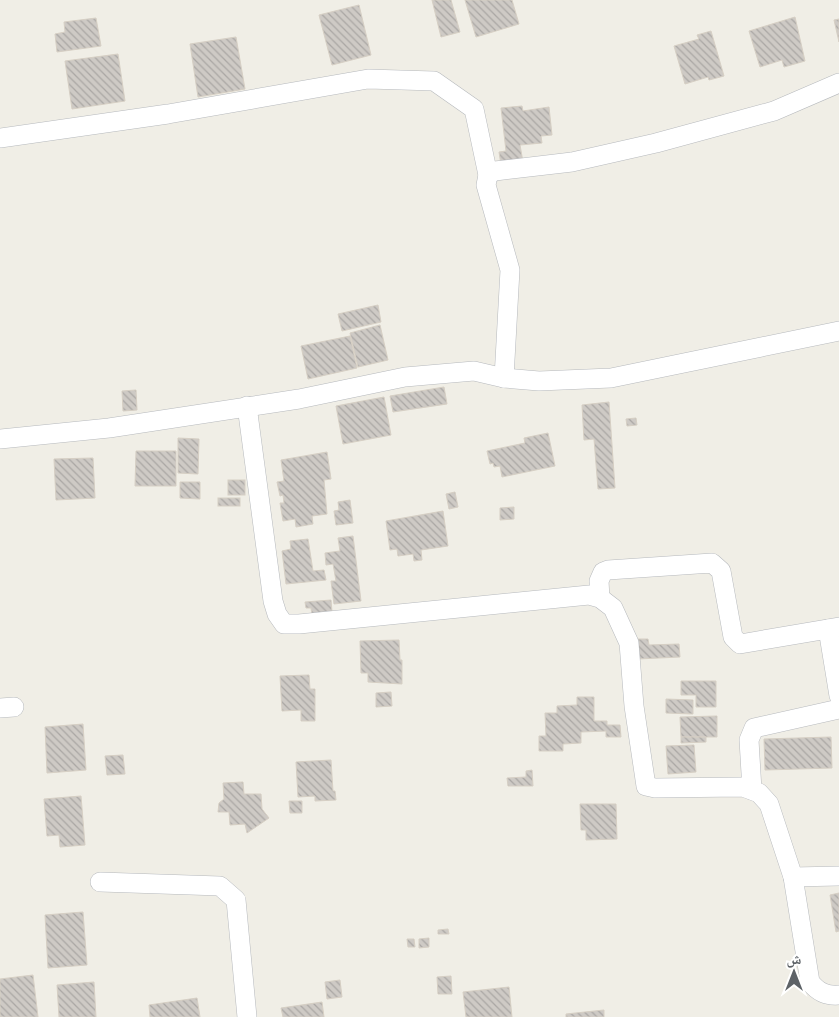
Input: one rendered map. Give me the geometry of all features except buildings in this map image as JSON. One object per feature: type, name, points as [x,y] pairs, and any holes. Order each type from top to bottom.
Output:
[{"type":"street","points":[[0,138],[168,114],[368,79],[434,81],[474,109],[488,175],[486,185],[510,270],[504,378]]},
{"type":"street","points":[[488,175],[494,171],[572,162],[656,143],[774,111],[839,83]]},
{"type":"street","points":[[0,438],[109,428],[299,398],[405,377],[474,371],[504,378],[539,381],[612,378],[839,331]]},
{"type":"street","points":[[247,406],[273,601],[277,614],[284,624],[589,595],[600,598],[613,608],[629,643],[634,706],[646,786],[655,788],[743,787],[759,793],[769,804],[793,877],[810,982],[817,991],[830,995],[839,994]]},
{"type":"street","points":[[600,598],[599,581],[603,572],[608,570],[712,563],[722,571],[735,641],[746,644],[834,628],[839,696]]},
{"type":"street","points":[[752,790],[749,740],[754,728],[839,708]]},
{"type":"street","points":[[793,877],[839,876]]},
{"type":"street","points":[[100,882],[220,886],[236,900],[247,1017]]}]
